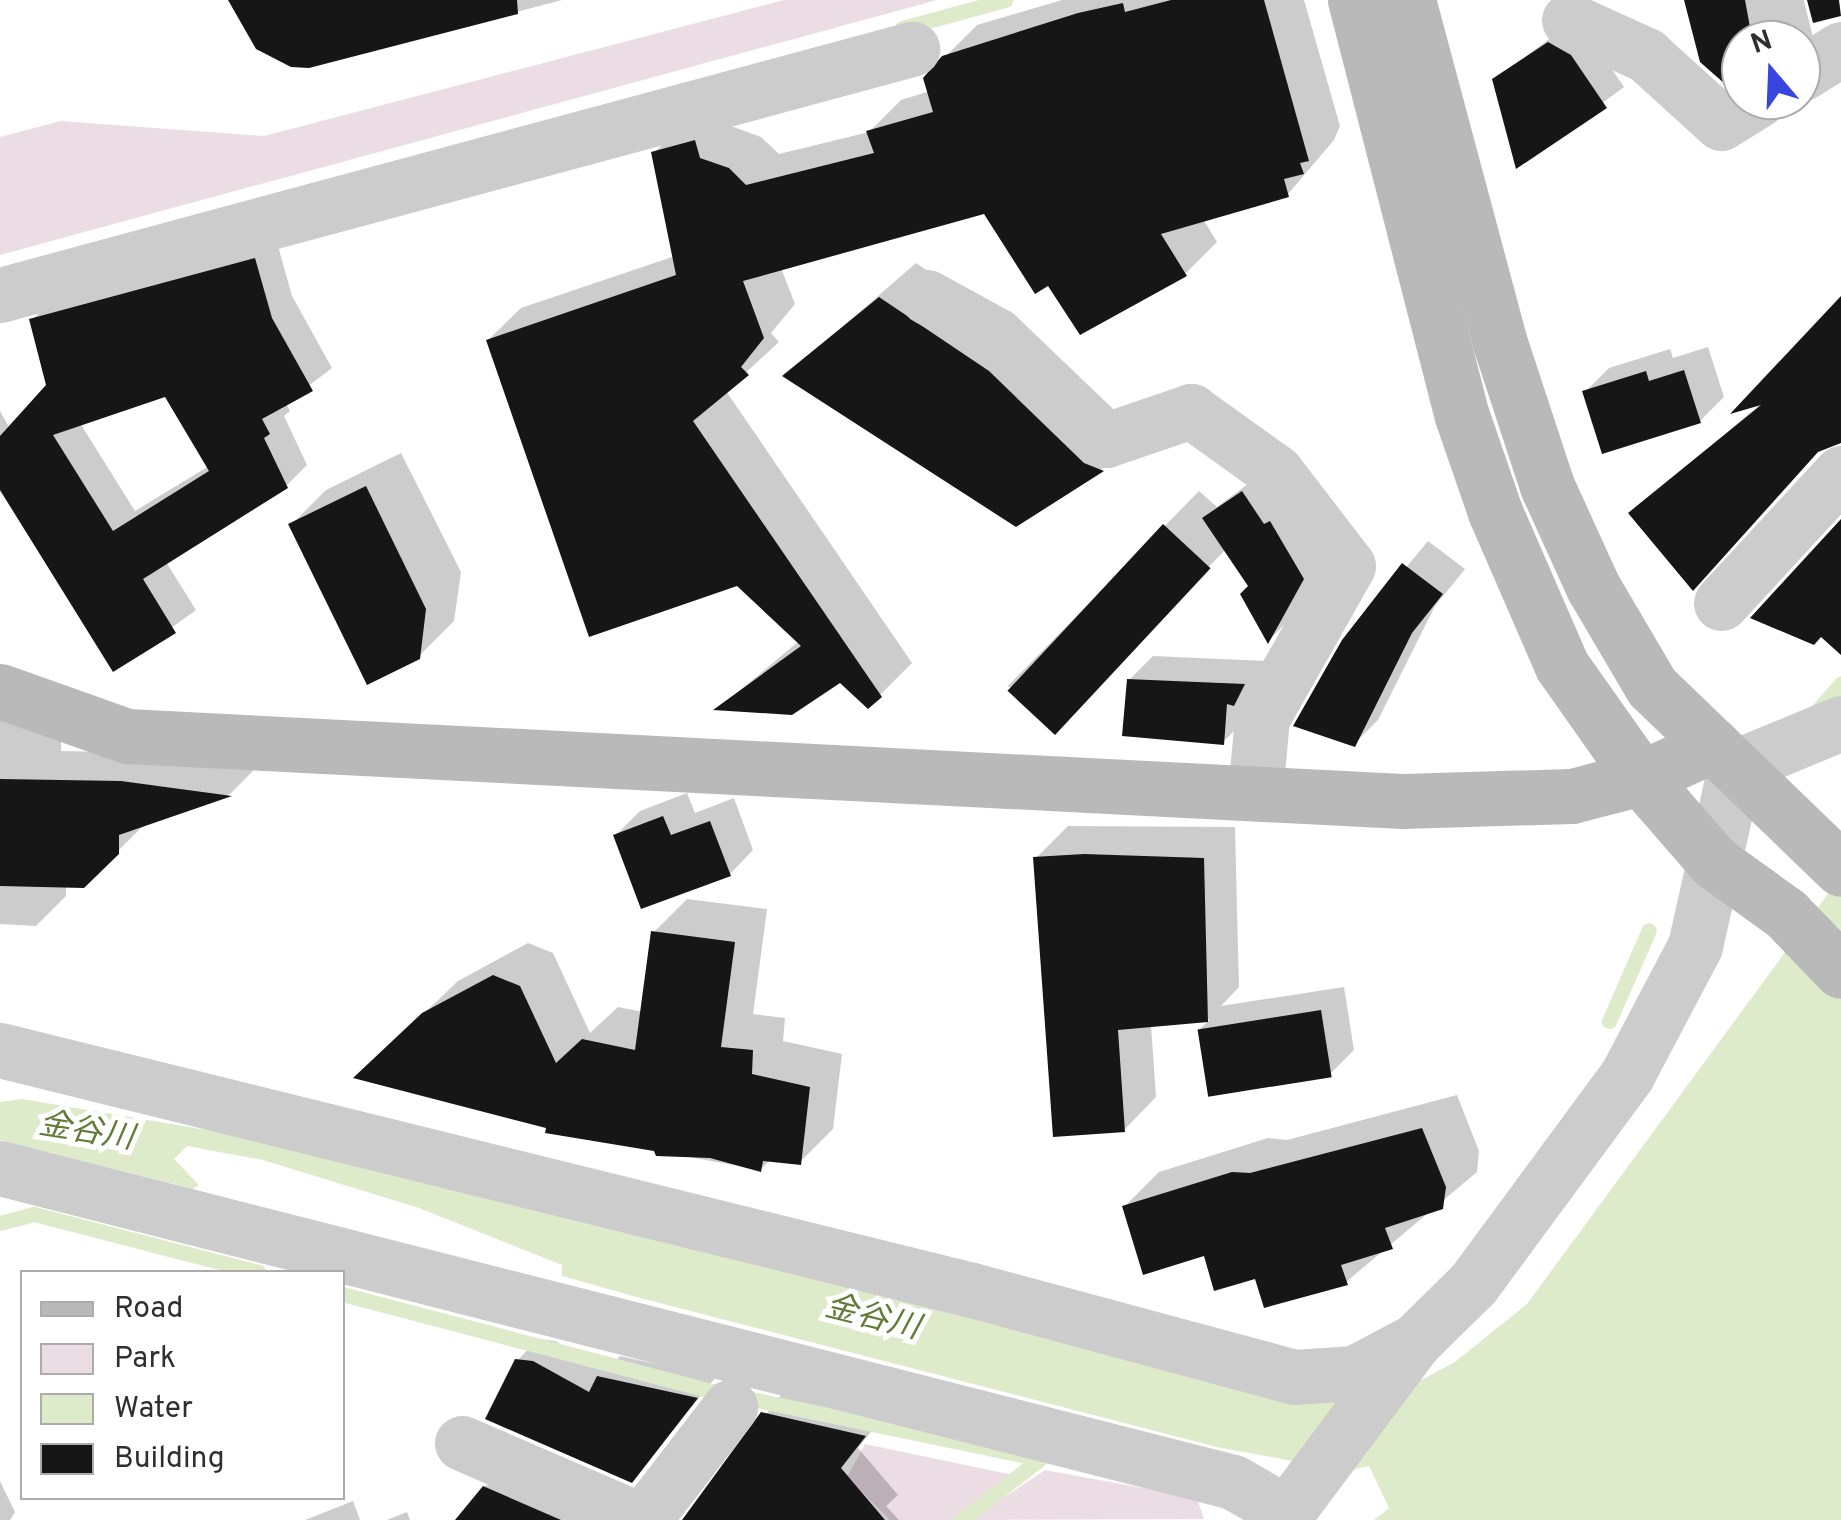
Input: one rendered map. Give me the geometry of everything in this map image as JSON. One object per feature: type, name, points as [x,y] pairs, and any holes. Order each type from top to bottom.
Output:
[{"type":"street","points":[[1355,0],[1462,416],[1495,512],[1562,666],[1640,778],[1714,862],[1786,914],[1841,971]]},
{"type":"street","points":[[1408,0],[1500,344],[1547,486],[1593,587],[1652,687],[1840,868]]},
{"type":"street","points":[[1569,20],[1646,55],[1721,123],[1726,120]]},
{"type":"street","points":[[0,294],[912,49]]},
{"type":"street","points":[[927,297],[996,335],[1106,440],[1192,411],[1276,472],[1348,566],[1262,718],[1255,793]]},
{"type":"street","points":[[1721,603],[1841,473]]},
{"type":"street","points":[[0,691],[127,736],[1255,793],[1510,799],[1572,796],[1841,724]]},
{"type":"street","points":[[0,1168],[1233,1482],[1293,1508],[1415,1341],[1474,1284],[1627,1075],[1694,946],[1714,862],[1724,756]]},
{"type":"street","points":[[0,1050],[1294,1377],[1354,1373],[1415,1341]]},
{"type":"street","points":[[462,1442],[642,1520],[730,1407]]},
{"type":"green space","points":[[784,0],[937,0],[0,255],[0,137],[61,121],[264,136]]},
{"type":"green space","points":[[865,1444],[1023,1477],[955,1520],[890,1520],[847,1477]]},
{"type":"green space","points":[[1045,1470],[1197,1498],[1204,1519],[970,1520]]},
{"type":"water","name":"金谷川","points":[[1841,876],[1841,1520],[1374,1520],[1389,1508],[1369,1466],[1347,1471],[1217,1447],[644,1299],[562,1276],[562,1265],[419,1208],[263,1160],[187,1146],[174,1159],[199,1185],[193,1189],[0,1140],[0,1102],[22,1099],[213,1131],[1416,1383],[1455,1362],[1527,1304]]},
{"type":"building","points":[[228,0],[517,0],[518,14],[309,68],[291,67],[256,49]]},
{"type":"building","points":[[1171,0],[1264,0],[1309,161],[1300,163],[1304,174],[1284,179],[1289,197],[1161,234],[1187,276],[1080,335],[1048,286],[1035,294],[984,214],[743,281],[764,338],[741,367],[749,375],[693,421],[882,697],[868,709],[840,683],[792,715],[713,710],[801,646],[737,586],[589,637],[486,340],[676,275],[651,152],[695,140],[700,158],[729,168],[746,185],[874,153],[866,131],[933,112],[923,78],[942,56],[1078,13],[1123,3],[1125,12]]},
{"type":"building","points":[[1684,0],[1745,0],[1749,20],[1721,20],[1721,80],[1700,62]]},
{"type":"building","points":[[1807,0],[1839,0],[1841,16],[1812,20]]},
{"type":"building","points":[[1548,42],[1571,55],[1607,108],[1516,169],[1492,79]]},
{"type":"building","points":[[255,258],[272,318],[313,391],[262,419],[270,434],[264,438],[288,488],[143,579],[176,633],[113,672],[0,490],[0,436],[46,385],[29,319]],"holes":[[[165,397],[209,471],[113,531],[53,435]]]},
{"type":"building","points":[[1841,296],[1841,443],[1818,452],[1693,591],[1628,513],[1761,405],[1730,414]]},
{"type":"building","points":[[879,297],[989,371],[1084,463],[1104,471],[1016,527],[782,376]]},
{"type":"building","points":[[1684,370],[1701,423],[1602,454],[1582,391],[1646,371],[1649,381]]},
{"type":"building","points":[[366,486],[426,609],[420,659],[367,685],[288,524]]},
{"type":"building","points":[[1242,491],[1264,524],[1270,521],[1304,579],[1268,644],[1240,594],[1248,586],[1202,518]]},
{"type":"building","points":[[1841,519],[1841,655],[1821,637],[1814,645],[1750,618]]},
{"type":"building","points":[[1163,524],[1211,568],[1055,735],[1008,691]]},
{"type":"building","points":[[1402,563],[1443,594],[1412,633],[1355,747],[1293,726],[1342,640]]},
{"type":"building","points":[[1127,679],[1245,684],[1234,706],[1227,704],[1224,745],[1122,736]]},
{"type":"building","points":[[0,779],[121,781],[232,796],[119,835],[119,854],[84,888],[0,886]]},
{"type":"building","points":[[663,816],[671,835],[710,821],[731,876],[641,909],[613,835]]},
{"type":"building","points":[[1084,854],[1204,858],[1208,1022],[1118,1030],[1125,1132],[1053,1137],[1033,857]]},
{"type":"building","points":[[651,931],[735,942],[721,1047],[753,1050],[752,1074],[810,1087],[801,1165],[763,1161],[761,1172],[710,1158],[656,1156],[654,1151],[545,1133],[546,1128],[353,1078],[422,1013],[493,975],[520,986],[556,1063],[582,1039],[635,1050]]},
{"type":"building","points":[[1321,1010],[1332,1077],[1208,1097],[1198,1030]]},
{"type":"building","points":[[1422,1128],[1446,1187],[1443,1209],[1385,1228],[1393,1249],[1341,1265],[1348,1285],[1264,1308],[1255,1279],[1214,1291],[1204,1256],[1143,1275],[1122,1206],[1232,1172],[1250,1173]]},
{"type":"building","points":[[515,1359],[533,1361],[589,1392],[597,1376],[698,1398],[632,1483],[485,1419]]},
{"type":"building","points":[[761,1412],[866,1436],[841,1468],[885,1520],[682,1520]]},
{"type":"building","points":[[483,1486],[561,1520],[455,1520]]},
{"type":"waterway","points":[[902,28],[1005,0]]},
{"type":"waterway","points":[[1816,712],[1841,683]]},
{"type":"waterway","points":[[1609,1021],[1649,930]]},
{"type":"waterway","points":[[0,1223],[34,1214],[251,1270]]},
{"type":"waterway","points":[[345,1295],[713,1391],[1040,1459],[961,1520]]}]
